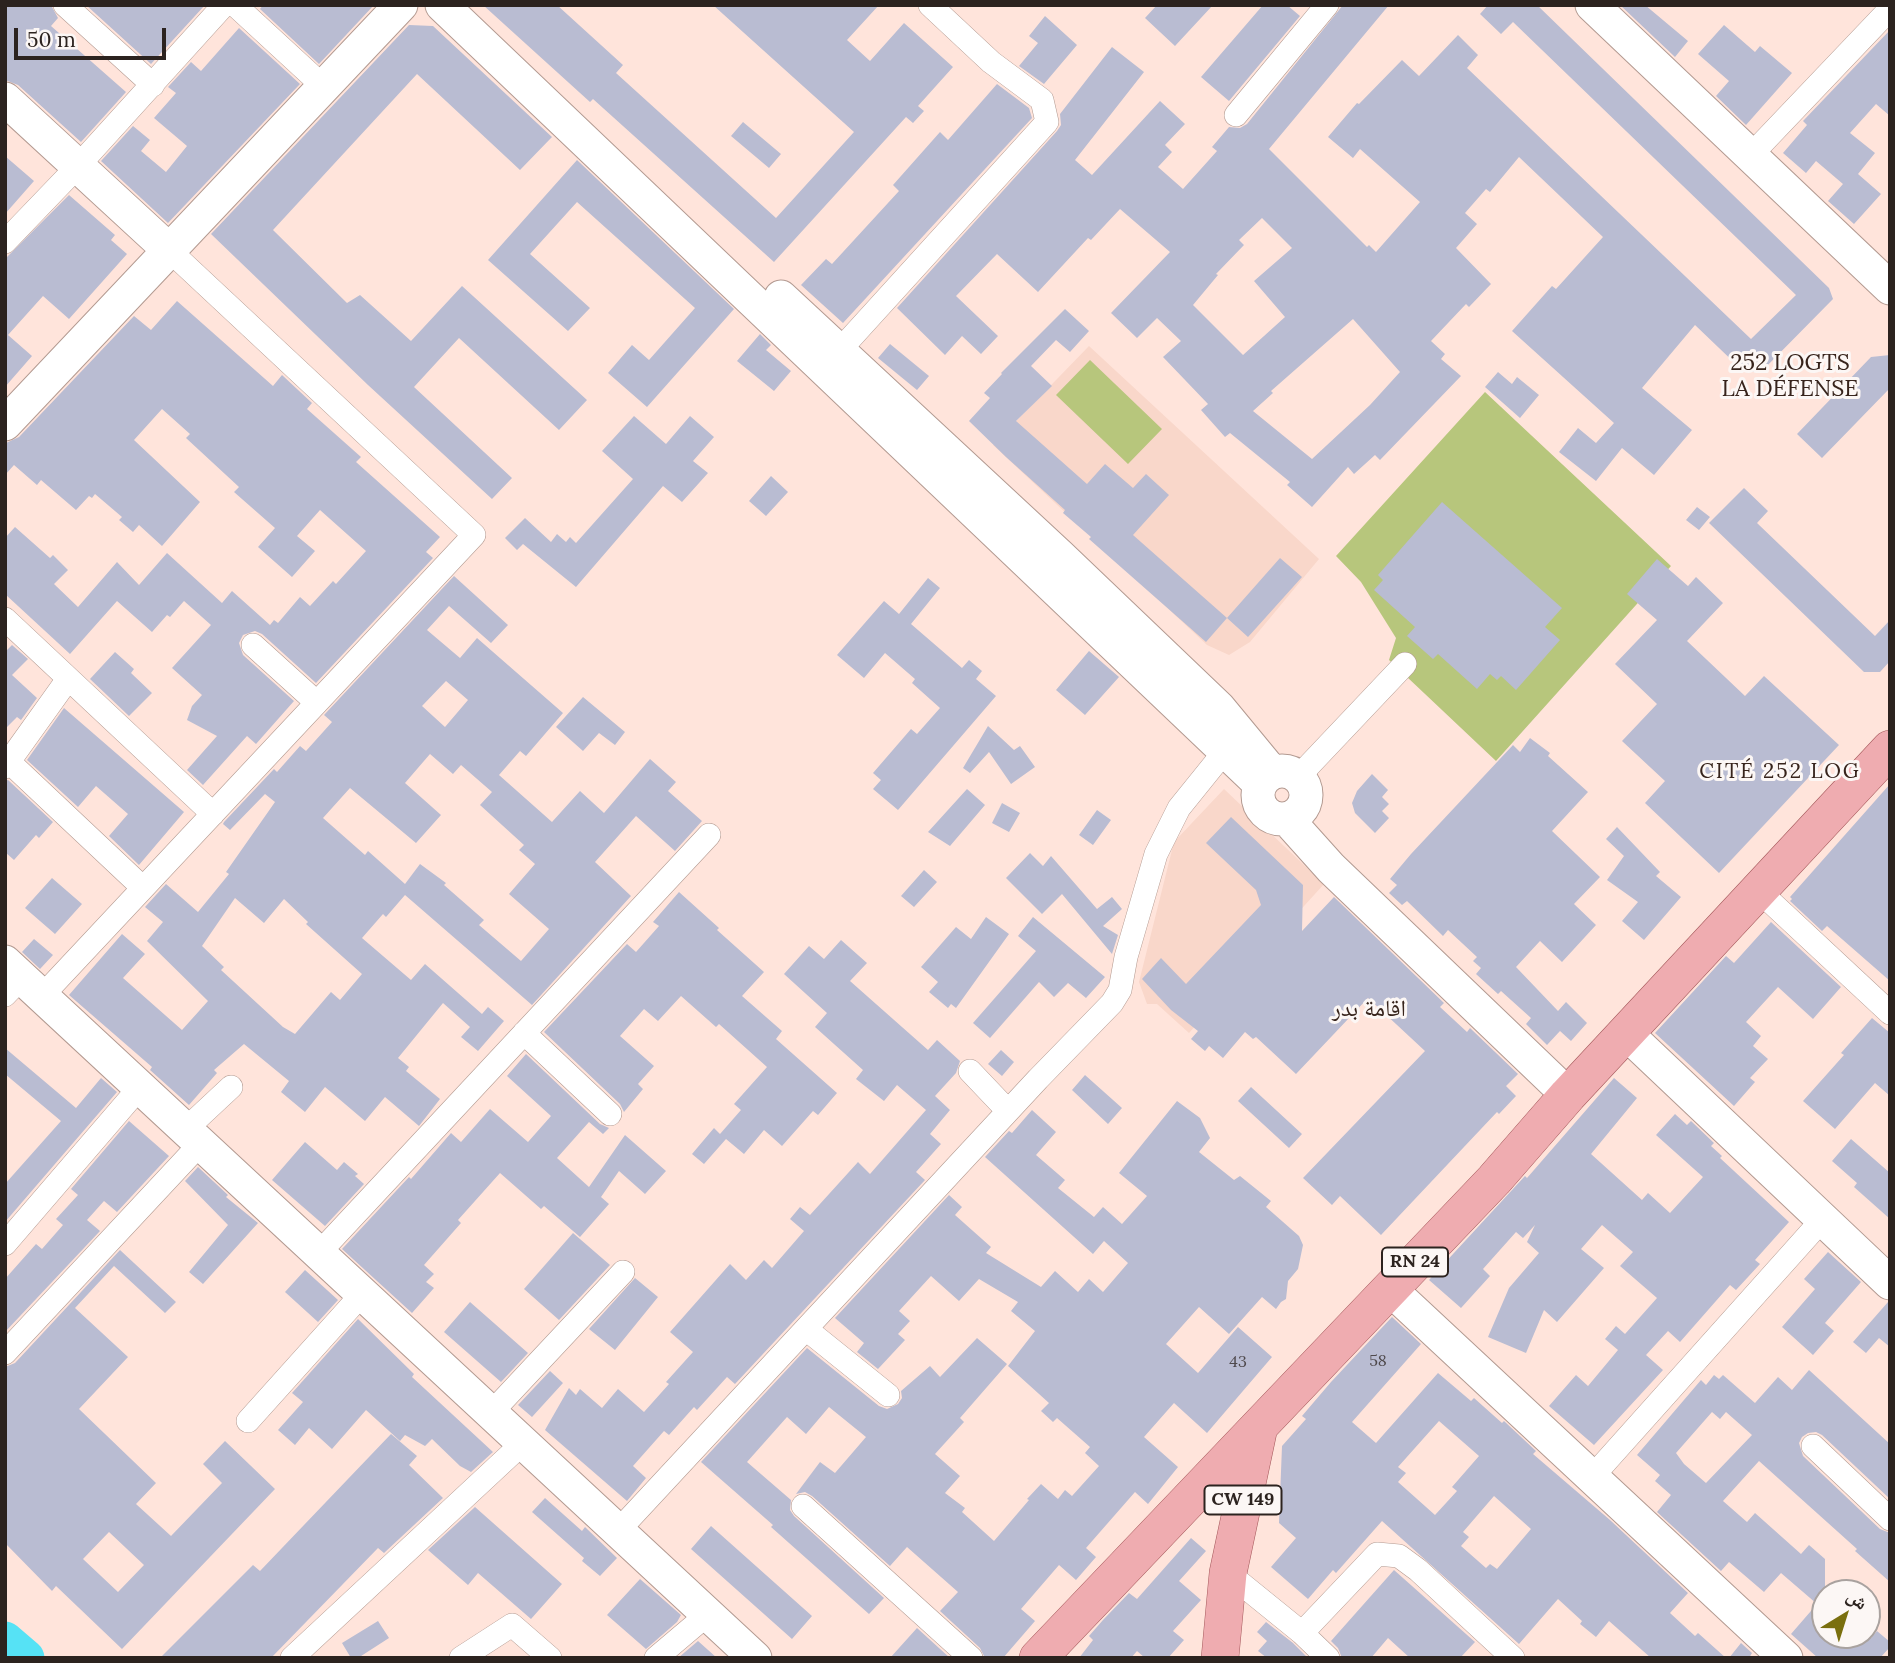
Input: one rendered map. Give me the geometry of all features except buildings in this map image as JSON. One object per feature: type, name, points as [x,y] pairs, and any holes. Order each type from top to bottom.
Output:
[{"type":"main road","points":[[5,425],[401,5]]},
{"type":"main road","points":[[442,5],[1225,751],[1284,792]]},
{"type":"main road","points":[[467,5],[1060,556],[1219,708],[1284,792],[1331,869],[1574,1089]]},
{"type":"main road","points":[[1592,5],[1890,288]]},
{"type":"main road","points":[[5,99],[72,173],[164,258]]},
{"type":"main road","points":[[5,126],[72,173]]},
{"type":"main road","name":"RN 24","points":[[1038,1658],[1494,1180],[1574,1089],[1890,749]]},
{"type":"main road","points":[[19,982],[140,1087],[755,1658]]},
{"type":"main road","points":[[1627,1034],[1890,1283]]},
{"type":"main road","points":[[1390,1289],[1786,1658]]},
{"type":"main road","name":"CW 149","points":[[1221,1657],[1227,1573],[1259,1426]]},
{"type":"main road","points":[[1227,1461],[1227,1573]]},
{"type":"main road","points":[[1169,1518],[1198,1507],[1212,1509],[1225,1525]]},
{"type":"street","points":[[65,5],[153,85]]},
{"type":"street","points":[[5,242],[72,173],[224,5]]},
{"type":"street","points":[[235,5],[324,87]]},
{"type":"street","points":[[839,351],[1047,122],[1042,100],[991,62],[930,5]]},
{"type":"street","points":[[1236,115],[1327,5]]},
{"type":"street","points":[[1750,156],[1890,9]]},
{"type":"street","points":[[19,982],[142,887],[474,535],[164,258]]},
{"type":"street","points":[[5,619],[213,814]]},
{"type":"street","points":[[253,645],[316,702]]},
{"type":"street","points":[[1284,792],[1405,664]]},
{"type":"street","points":[[68,679],[7,762],[142,887]]},
{"type":"street","points":[[618,1531],[1008,1111],[1112,1003],[1120,990],[1126,957],[1156,854],[1179,808],[1225,751]]},
{"type":"street","points":[[319,1253],[709,835]]},
{"type":"street","points":[[1759,891],[1885,1000]]},
{"type":"street","points":[[524,1033],[610,1114]]},
{"type":"street","points":[[970,1070],[1008,1111]]},
{"type":"street","points":[[5,1244],[140,1087]]},
{"type":"street","points":[[5,1353],[193,1136],[231,1087]]},
{"type":"street","points":[[1592,1477],[1822,1220]]},
{"type":"street","points":[[491,1413],[623,1272]]},
{"type":"street","points":[[248,1421],[363,1293]]},
{"type":"street","points":[[806,1329],[888,1395]]},
{"type":"street","points":[[292,1658],[523,1443]]},
{"type":"street","points":[[1813,1446],[1890,1519]]},
{"type":"street","points":[[803,1506],[971,1658]]},
{"type":"street","points":[[1302,1633],[1377,1554],[1399,1556],[1418,1570],[1513,1658]]},
{"type":"street","points":[[1227,1573],[1302,1633],[1328,1658]]},
{"type":"street","points":[[656,1658],[708,1615]]},
{"type":"street","points":[[461,1658],[512,1625],[550,1658]]},
{"type":"shaded area","points":[[1089,346],[1319,559],[1250,642],[1229,655],[1207,645],[993,445]]},
{"type":"shaded area","points":[[1224,789],[1324,884],[1189,1033],[1157,1004],[1147,1004],[1139,982],[1174,842]]},
{"type":"green space","points":[[1090,360],[1162,429],[1128,464],[1056,395]]},
{"type":"green space","points":[[1485,392],[1671,566],[1496,761],[1389,660],[1396,638],[1361,582],[1336,556]]},
{"type":"waterway","points":[[5,1640],[26,1658]]},
{"type":"district","name":"252 LOGTS LA DÉFENSE","points":[[1790,376]]},
{"type":"district","name":"CITÉ 252 LOG","points":[[1780,772]]},
{"type":"district","name":"اقامة بدر","points":[[1369,1009]]}]
